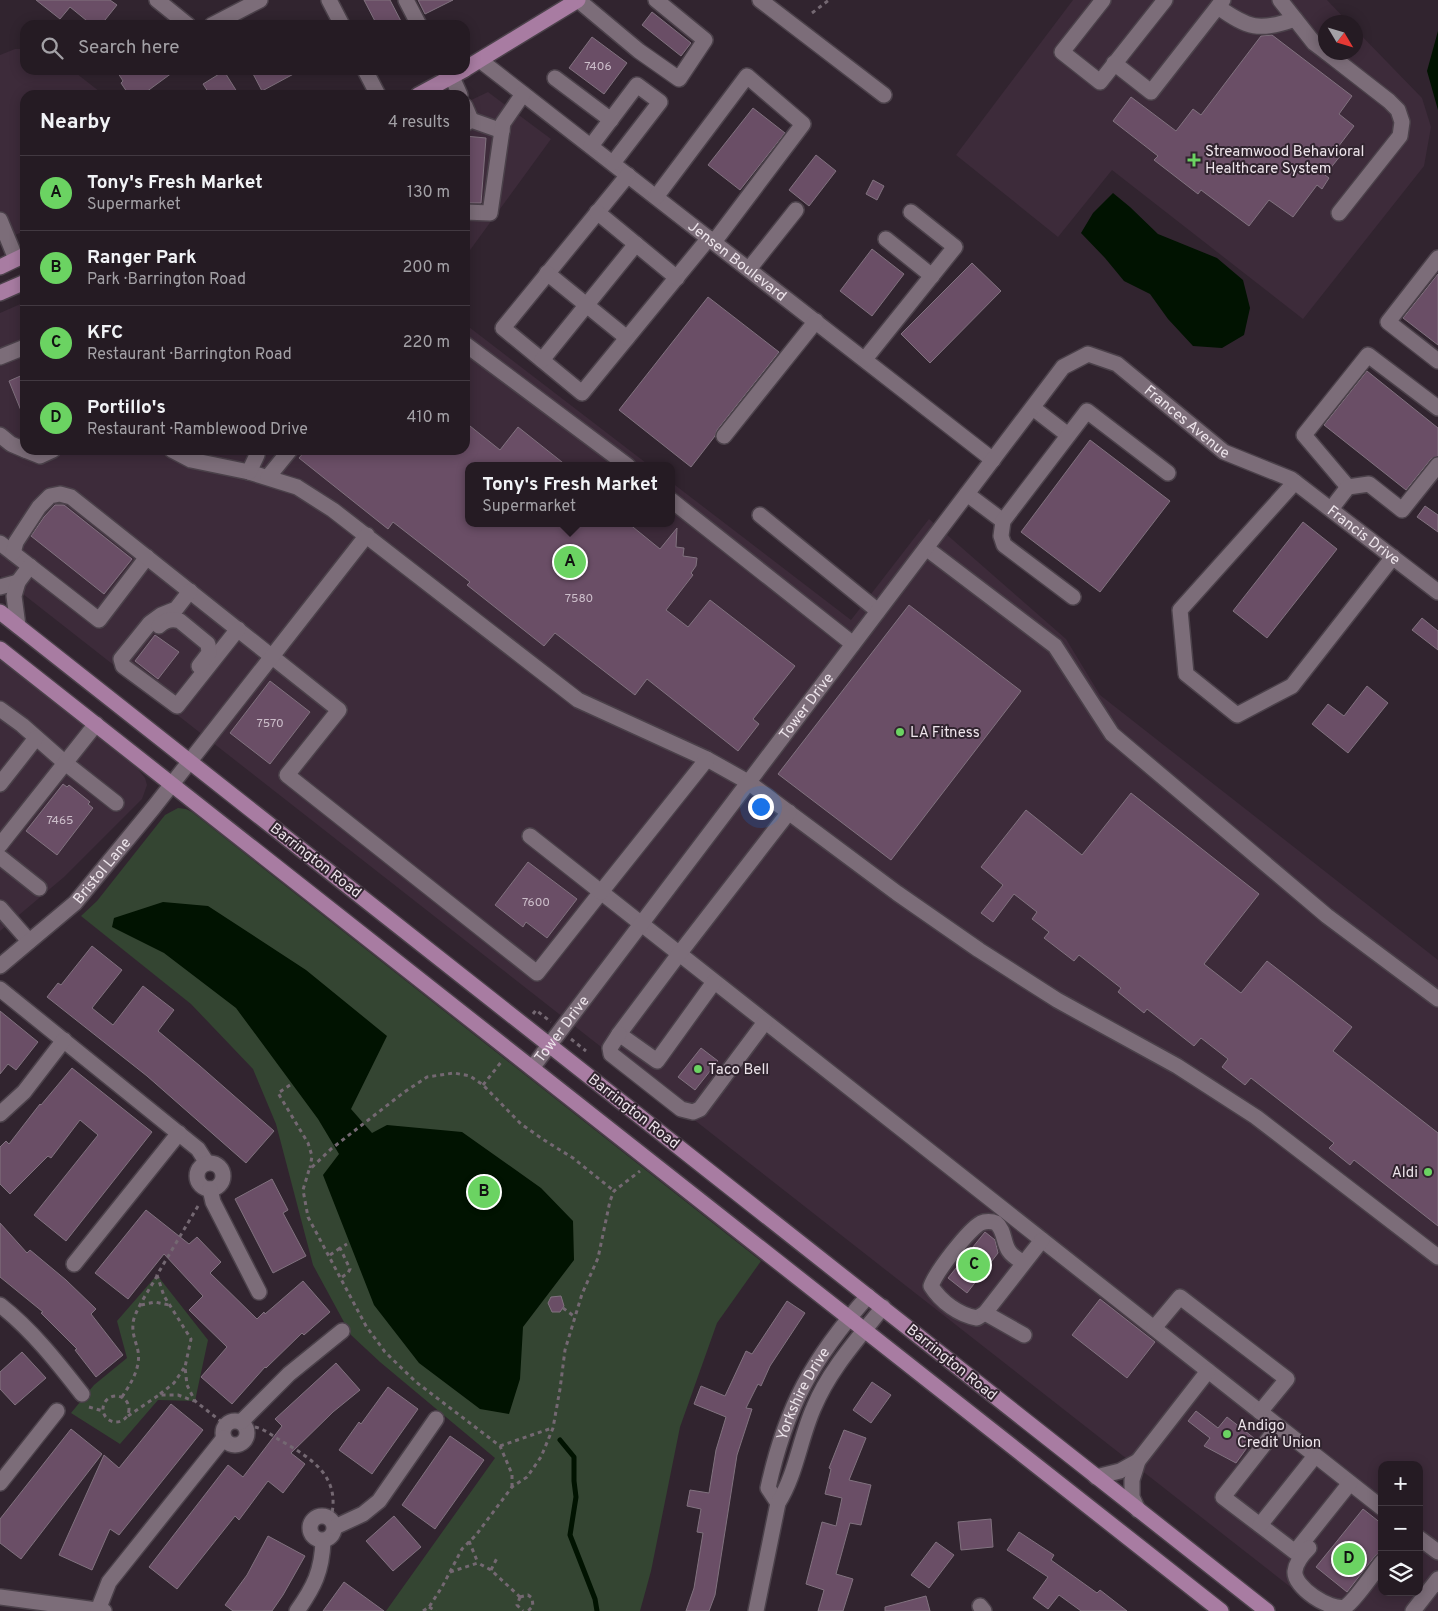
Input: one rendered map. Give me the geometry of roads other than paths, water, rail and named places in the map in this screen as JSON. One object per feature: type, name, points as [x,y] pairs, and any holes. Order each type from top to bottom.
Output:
[{"type":"main road","points":[[470,67],[578,0]]},
{"type":"main road","points":[[427,90],[455,75]]},
{"type":"main road","points":[[0,267],[20,257]]},
{"type":"main road","points":[[0,293],[20,284]]},
{"type":"main road","name":"Barrington Road","points":[[0,612],[1267,1611]]},
{"type":"main road","name":"Barrington Road","points":[[0,649],[1221,1611]]},
{"type":"street","points":[[157,0],[182,20]]},
{"type":"street","points":[[222,20],[260,0]]},
{"type":"street","points":[[329,0],[339,20]]},
{"type":"street","points":[[406,0],[416,20]]},
{"type":"street","points":[[578,0],[639,51],[679,79],[705,40],[657,1]]},
{"type":"street","points":[[760,0],[884,95]]},
{"type":"street","points":[[1103,0],[1062,52],[1100,82],[1164,0]]},
{"type":"street","points":[[1280,0],[1318,45]]},
{"type":"street","points":[[1114,63],[1151,92],[1221,3],[1235,19],[1249,26],[1260,28],[1295,19]]},
{"type":"street","points":[[1336,60],[1389,101],[1398,110],[1402,122],[1400,136],[1338,213]]},
{"type":"street","name":"Jensen Boulevard","points":[[481,61],[993,460]]},
{"type":"street","points":[[368,75],[375,90]]},
{"type":"street","points":[[460,75],[460,90]]},
{"type":"street","points":[[628,175],[502,328],[582,393],[711,240],[804,124],[747,76],[656,197]]},
{"type":"street","points":[[556,78],[611,120]]},
{"type":"street","points":[[591,146],[637,85],[660,102],[613,164]]},
{"type":"street","points":[[470,212],[490,213],[504,123],[523,94]]},
{"type":"street","points":[[470,123],[502,131]]},
{"type":"street","points":[[749,270],[796,210]]},
{"type":"street","points":[[597,212],[677,278]]},
{"type":"street","points":[[865,359],[955,247],[911,212]]},
{"type":"street","points":[[0,220],[20,255]]},
{"type":"street","points":[[886,239],[932,276]]},
{"type":"street","points":[[542,360],[636,244]]},
{"type":"street","points":[[1438,258],[1388,322],[1438,361]]},
{"type":"street","points":[[547,273],[627,338]]},
{"type":"street","points":[[724,436],[816,322]]},
{"type":"street","points":[[470,348],[623,462]]},
{"type":"street","points":[[0,356],[20,349]]},
{"type":"street","name":"Tower Drive","points":[[532,1068],[1063,367],[1088,354]]},
{"type":"street","name":"Frances Avenue","points":[[1088,354],[1117,364],[1224,452],[1293,480]]},
{"type":"street","points":[[1348,487],[1304,435],[1368,356],[1438,408]]},
{"type":"street","points":[[1033,408],[1068,435]]},
{"type":"street","points":[[1074,597],[1004,545],[1001,536],[1003,521],[1068,435],[1087,411],[1168,473]]},
{"type":"street","points":[[0,435],[11,444],[20,448]]},
{"type":"street","points":[[182,455],[191,460],[249,472],[297,487],[367,535],[578,700],[707,759],[748,782],[897,893],[979,950],[1057,1000],[1177,1066],[1256,1118],[1438,1257]]},
{"type":"street","points":[[249,472],[257,455]]},
{"type":"street","points":[[268,477],[286,455]]},
{"type":"street","points":[[1331,509],[1348,487],[1369,484],[1402,510],[1438,465]]},
{"type":"street","points":[[1293,480],[1180,610],[1186,674],[1237,714],[1292,686],[1393,557]]},
{"type":"street","name":"Francis Drive","points":[[1293,480],[1438,592]]},
{"type":"street","points":[[13,553],[16,542],[39,508],[50,496],[60,494],[71,497],[272,656],[339,710],[288,775],[537,973],[707,759]]},
{"type":"street","points":[[967,494],[1003,521]]},
{"type":"street","points":[[675,503],[853,644]]},
{"type":"street","points":[[760,515],[878,611]]},
{"type":"street","name":"Bristol Lane","points":[[0,966],[75,903],[367,535]]},
{"type":"street","points":[[0,543],[99,620],[147,557]]},
{"type":"street","points":[[926,548],[1056,646],[1112,734],[1326,916],[1438,998]]},
{"type":"street","points":[[18,626],[14,596],[18,582],[30,566]]},
{"type":"street","points":[[0,587],[18,582]]},
{"type":"street","points":[[190,591],[176,609],[161,615],[150,623],[121,659],[121,664],[125,668],[177,706],[238,629]]},
{"type":"street","points":[[176,609],[224,647]]},
{"type":"street","points":[[125,668],[157,628],[167,620],[174,619],[180,621],[208,644],[209,653],[193,674],[196,683]]},
{"type":"street","points":[[0,709],[116,803]]},
{"type":"street","points":[[0,845],[96,724]]},
{"type":"street","points":[[0,784],[36,738]]},
{"type":"street","points":[[765,1022],[700,1109],[693,1112],[681,1109],[611,1054],[610,1048],[619,1034],[789,812]]},
{"type":"street","points":[[530,836],[1379,1506]]},
{"type":"street","points":[[0,857],[39,888]]},
{"type":"street","points":[[0,908],[29,941]]},
{"type":"street","points":[[619,1034],[657,1061],[714,982]]},
{"type":"street","points":[[0,989],[179,1133],[198,1149],[207,1163],[218,1165],[223,1174],[220,1185],[206,1195],[213,1202],[259,1292]]},
{"type":"street","points":[[0,1114],[24,1092],[64,1040]]},
{"type":"street","points":[[74,1264],[179,1133]]},
{"type":"street","points":[[1024,1263],[1009,1251],[1002,1230],[997,1224],[990,1221],[981,1223],[960,1244],[934,1278],[931,1286],[935,1293],[961,1314],[977,1318],[985,1313],[1042,1240]]},
{"type":"street","name":"Yorkshire Drive","points":[[778,1504],[768,1488],[775,1455],[792,1408],[812,1369],[836,1334],[868,1296]]},
{"type":"street","points":[[1154,1328],[1180,1297],[1287,1379],[1260,1412]]},
{"type":"street","points":[[0,1305],[56,1359],[82,1394]]},
{"type":"street","name":"Yorkshire Drive","points":[[756,1611],[778,1504],[787,1490],[802,1437],[824,1385],[883,1307]]},
{"type":"street","points":[[985,1313],[1024,1334]]},
{"type":"street","points":[[243,1424],[289,1374],[342,1331]]},
{"type":"street","points":[[1138,1510],[1132,1497],[1132,1480],[1138,1461],[1208,1371]]},
{"type":"street","points":[[0,1483],[57,1411]]},
{"type":"street","points":[[333,1523],[335,1531],[330,1538],[323,1541],[312,1535],[311,1523],[320,1516],[333,1523],[363,1514],[379,1501],[436,1419]]},
{"type":"street","points":[[0,1597],[101,1610],[109,1582],[225,1432],[234,1421],[243,1424],[247,1434],[241,1444],[233,1445],[225,1432]]},
{"type":"street","points":[[1278,1426],[1223,1496],[1295,1552],[1353,1486]]},
{"type":"street","points":[[1260,1525],[1315,1456]]},
{"type":"street","points":[[1096,1477],[1120,1471],[1138,1461]]},
{"type":"street","points":[[1353,1486],[1296,1564],[1295,1576],[1300,1587],[1327,1607],[1339,1609],[1348,1605],[1378,1567]]},
{"type":"street","points":[[296,1611],[311,1590],[318,1575],[323,1541]]},
{"type":"street","points":[[1423,1541],[1438,1552]]},
{"type":"street","points":[[1413,1611],[1438,1579]]},
{"type":"waterway","points":[[560,1440],[574,1457],[576,1497],[570,1535],[595,1599],[597,1611]]},
{"type":"place","name":"Streamwood Behavioral Healthcare System","points":[[1194,160]]},
{"type":"place","name":"Tony's Fresh Market","points":[[570,562]]},
{"type":"place","name":"LA Fitness","points":[[900,732]]},
{"type":"place","name":"Taco Bell","points":[[698,1069]]},
{"type":"place","name":"Aldi","points":[[1428,1172]]},
{"type":"place","name":"Ranger Park","points":[[484,1192]]},
{"type":"place","name":"KFC","points":[[974,1265]]},
{"type":"place","name":"Andigo Credit Union","points":[[1227,1434]]},
{"type":"place","name":"Portillo's","points":[[1349,1559]]}]
